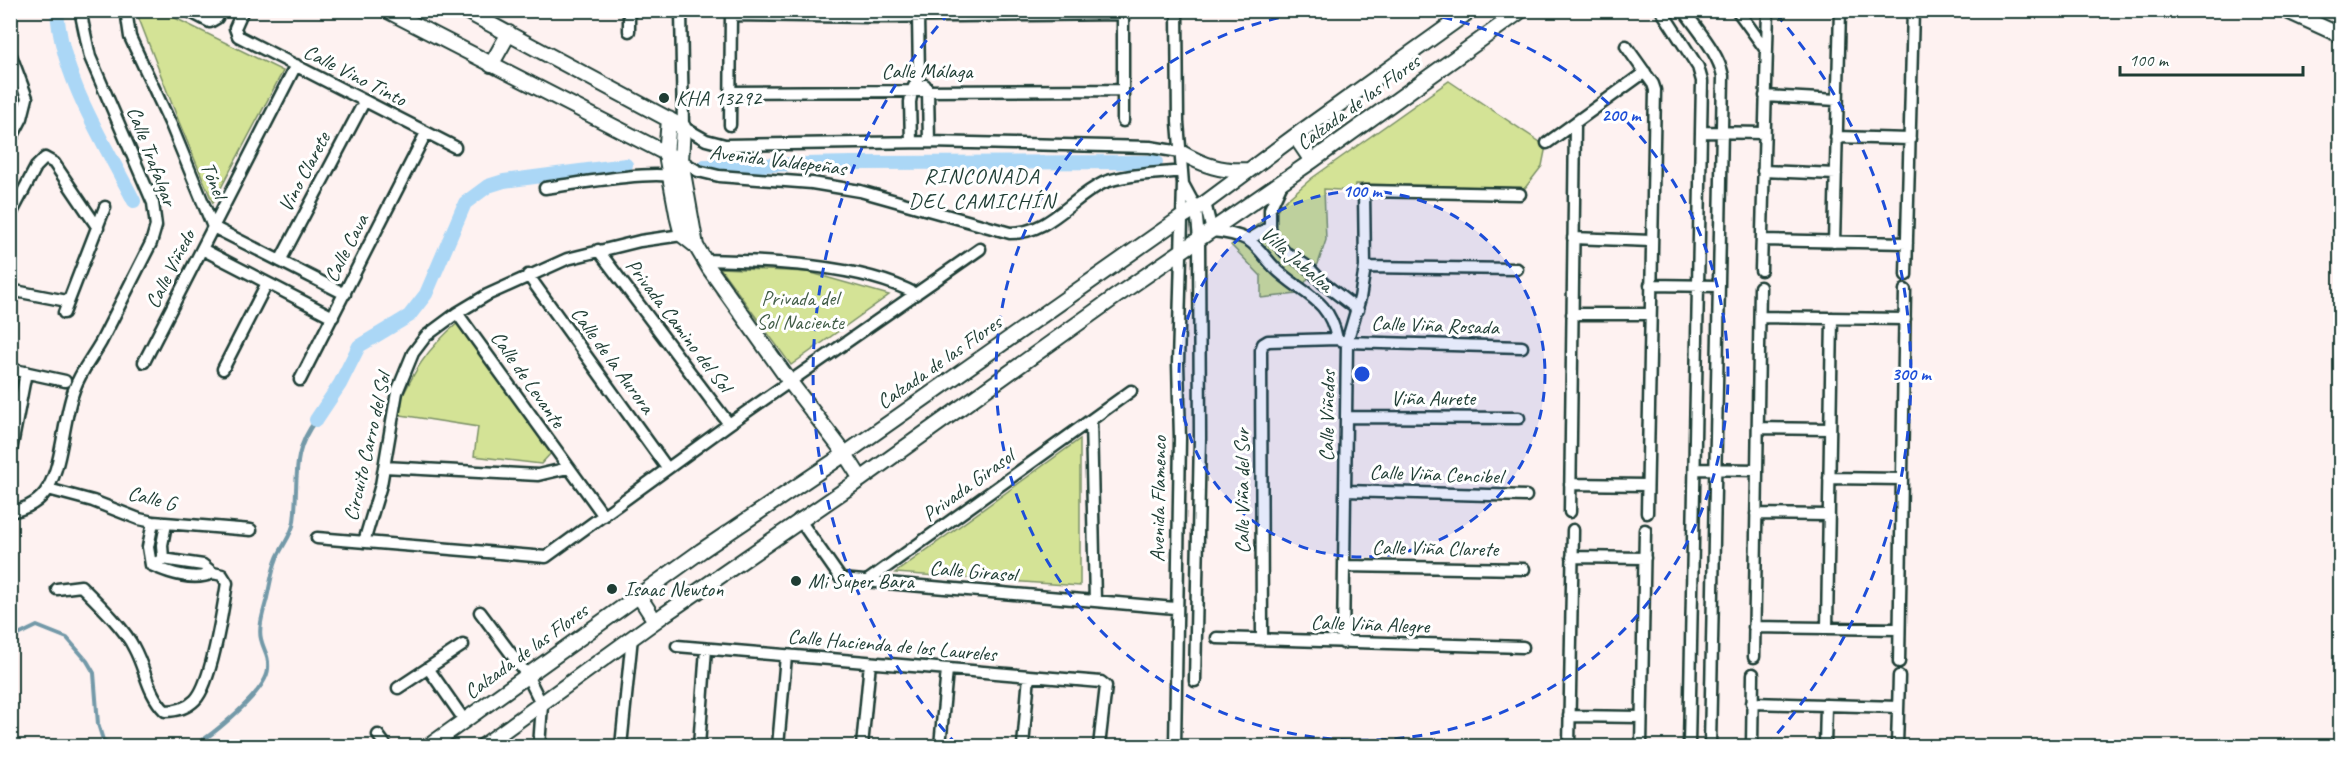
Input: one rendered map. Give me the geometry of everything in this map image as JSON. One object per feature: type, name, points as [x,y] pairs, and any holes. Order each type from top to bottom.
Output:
[{"type":"street","name":"Calle Trafalgar","points":[[48,489],[74,389],[81,372],[100,344],[151,243],[156,226],[153,203],[90,57],[80,10]]},
{"type":"street","name":"Tónel","points":[[126,10],[130,37],[172,127],[213,227],[345,294]]},
{"type":"street","points":[[187,10],[210,22],[217,18],[221,10]]},
{"type":"street","name":"Calle Vino Tinto","points":[[243,10],[235,28],[238,36],[455,147]]},
{"type":"street","name":"Avenida Valdepeñas","points":[[386,10],[666,155],[698,171],[718,176],[812,183],[860,191],[1010,232],[1034,229],[1048,223],[1102,184],[1113,180],[1182,171]]},
{"type":"street","name":"Avenida Valdepeñas","points":[[464,10],[706,140],[725,145],[929,142],[1128,147],[1180,152]]},
{"type":"street","points":[[629,10],[629,31]]},
{"type":"street","points":[[681,10],[681,161],[691,238]]},
{"type":"street","name":"Avenida Flamenco","points":[[1175,747],[1180,438],[1178,363],[1183,184],[1180,152],[1177,10]]},
{"type":"street","name":"Calzada de las Flores","points":[[429,747],[701,551],[845,454],[1182,217],[1201,206],[1471,10]]},
{"type":"street","name":"Calzada de las Flores","points":[[483,747],[632,637],[799,519],[861,479],[1522,10]]},
{"type":"street","points":[[1661,10],[1698,68],[1702,81],[1689,747]]},
{"type":"street","points":[[1684,10],[1721,65],[1723,76],[1710,747]]},
{"type":"street","points":[[1737,10],[1766,50]]},
{"type":"street","points":[[1761,270],[1768,10]]},
{"type":"street","points":[[1834,242],[1840,10]]},
{"type":"street","points":[[1906,275],[1913,10]]},
{"type":"street","points":[[2285,10],[2340,35]]},
{"type":"street","points":[[730,125],[730,13],[918,16],[1124,12],[1123,120]]},
{"type":"street","points":[[911,142],[912,91],[919,75],[918,16]]},
{"type":"street","points":[[491,65],[508,33]]},
{"type":"street","points":[[1626,46],[1655,90],[1647,513]]},
{"type":"street","points":[[10,52],[27,98],[22,118],[10,141]]},
{"type":"street","name":"Calle Viñedo","points":[[144,362],[296,65]]},
{"type":"street","points":[[1547,143],[1645,72]]},
{"type":"street","points":[[919,75],[928,91],[929,142]]},
{"type":"street","name":"Calle Málaga","points":[[730,92],[1123,90]]},
{"type":"street","points":[[1765,96],[1837,100]]},
{"type":"street","points":[[681,99],[669,119],[666,155],[669,175],[691,238],[703,260],[861,479]]},
{"type":"street","name":"Vino Clarete","points":[[280,261],[364,102]]},
{"type":"street","points":[[1570,512],[1575,124]]},
{"type":"street","points":[[1701,132],[1764,133]]},
{"type":"street","name":"Calle Cava","points":[[300,380],[426,133]]},
{"type":"street","points":[[1295,136],[1312,161]]},
{"type":"street","points":[[1836,136],[1910,139]]},
{"type":"street","points":[[1180,152],[1219,170],[1248,170]]},
{"type":"street","points":[[10,216],[36,167],[45,158],[54,163],[98,228]]},
{"type":"street","points":[[1763,171],[1836,174]]},
{"type":"street","points":[[545,188],[669,175],[685,179]]},
{"type":"street","name":"Villa Jabaloa","points":[[1282,182],[1272,200],[1270,227],[1278,246],[1308,267],[1323,283],[1358,310]]},
{"type":"street","points":[[1183,184],[1201,206],[1212,231]]},
{"type":"street","name":"Calle Viñedos","points":[[1343,643],[1347,417],[1342,340],[1358,310],[1365,267],[1364,191],[1520,194]]},
{"type":"street","name":"Avenida Flamenco","points":[[1195,681],[1200,438],[1199,240],[1201,206]]},
{"type":"street","points":[[64,313],[105,207]]},
{"type":"street","points":[[1248,240],[1270,227]]},
{"type":"street","name":"Villa Jabaloa","points":[[1212,231],[1237,235],[1248,240],[1274,267],[1314,296],[1327,311],[1342,340]]},
{"type":"street","name":"Circuito Carro del Sol","points":[[364,542],[377,503],[396,392],[419,344],[457,313],[528,275],[567,259],[598,250],[691,238]]},
{"type":"street","points":[[1573,238],[1651,241]]},
{"type":"street","points":[[1762,240],[1908,243]]},
{"type":"street","points":[[202,249],[333,316]]},
{"type":"street","name":"Circuito Carro del Sol","points":[[317,538],[546,557],[729,424],[980,249]]},
{"type":"street","name":"Privada Camino del Sol","points":[[598,250],[729,424]]},
{"type":"street","points":[[703,260],[779,263],[828,269],[885,281],[916,294]]},
{"type":"street","name":"Villa Jabaloa","points":[[1365,267],[1517,269]]},
{"type":"street","name":"Calle de la Aurora","points":[[528,275],[668,468]]},
{"type":"street","points":[[223,369],[267,283]]},
{"type":"street","points":[[1650,285],[1719,286]]},
{"type":"street","points":[[1754,657],[1760,287]]},
{"type":"street","points":[[10,290],[68,301]]},
{"type":"street","points":[[1899,662],[1905,290]]},
{"type":"street","points":[[1327,311],[1343,299]]},
{"type":"street","name":"Calle de Levante","points":[[457,313],[604,516]]},
{"type":"street","points":[[1572,314],[1649,314]]},
{"type":"street","points":[[1760,317],[1905,319]]},
{"type":"street","points":[[1827,628],[1832,318]]},
{"type":"street","name":"Calle Viña Rosada","points":[[1264,342],[1342,340],[1522,347]]},
{"type":"street","name":"Calle Viña del Sur","points":[[1262,640],[1261,350],[1264,342]]},
{"type":"street","points":[[10,369],[65,381]]},
{"type":"street","points":[[10,456],[26,372]]},
{"type":"street","name":"Privada Girasol","points":[[867,581],[1131,391]]},
{"type":"street","name":"Viña Aurete","points":[[1347,417],[1519,418]]},
{"type":"street","points":[[1091,420],[1095,601]]},
{"type":"street","points":[[1758,428],[1830,429]]},
{"type":"street","points":[[1180,438],[1200,438]]},
{"type":"street","points":[[384,467],[538,475],[568,468]]},
{"type":"street","points":[[1695,469],[1757,470]]},
{"type":"street","points":[[1829,478],[1902,479]]},
{"type":"street","points":[[1570,484],[1647,485]]},
{"type":"street","points":[[10,512],[21,510],[36,502],[48,489]]},
{"type":"street","name":"Calle G","points":[[48,489],[166,525],[251,530]]},
{"type":"street","name":"Calle Viña Cencibel","points":[[1346,490],[1526,496]]},
{"type":"street","points":[[1756,514],[1829,515]]},
{"type":"street","name":"Calle Girasol","points":[[799,519],[841,579],[1176,608]]},
{"type":"street","points":[[151,565],[148,547],[153,522]]},
{"type":"street","points":[[163,559],[162,544],[166,525]]},
{"type":"street","points":[[1569,747],[1573,530]]},
{"type":"street","points":[[1641,747],[1645,530]]},
{"type":"street","points":[[1572,557],[1645,558]]},
{"type":"street","points":[[57,589],[81,586],[94,598],[134,646],[154,701],[165,711],[178,711],[195,700],[211,662],[227,583],[222,575],[213,573],[202,566],[163,559],[151,565]]},
{"type":"street","points":[[151,565],[168,573],[203,578],[213,573]]},
{"type":"street","name":"Calle Viña Clarete","points":[[1344,566],[1524,569]]},
{"type":"street","points":[[639,596],[655,621]]},
{"type":"street","points":[[480,612],[527,675],[542,705],[539,747]]},
{"type":"street","points":[[1754,627],[1899,629]]},
{"type":"street","points":[[621,747],[632,637]]},
{"type":"street","name":"Calle Viña Alegre","points":[[1216,638],[1523,647]]},
{"type":"street","points":[[398,688],[463,645]]},
{"type":"street","name":"Calle Hacienda de los Laureles","points":[[677,646],[1104,683],[1099,747]]},
{"type":"street","points":[[699,747],[706,649]]},
{"type":"street","points":[[778,747],[786,656]]},
{"type":"street","points":[[862,747],[870,663]]},
{"type":"street","points":[[428,668],[465,721]]},
{"type":"street","points":[[940,747],[947,670]]},
{"type":"street","points":[[1752,747],[1753,674]]},
{"type":"street","points":[[1023,747],[1029,676]]},
{"type":"street","points":[[1897,747],[1899,676]]},
{"type":"street","points":[[1752,703],[1898,707]]},
{"type":"street","points":[[1825,747],[1826,705]]},
{"type":"street","points":[[1569,716],[1641,717]]},
{"type":"street","points":[[378,735],[386,747]]},
{"type":"green space","points":[[136,11],[161,11],[283,71],[213,203],[179,122]]},
{"type":"green space","points":[[1449,81],[1546,146],[1542,166],[1525,188],[1356,184],[1355,191],[1324,189],[1326,240],[1318,264],[1297,294],[1261,298],[1261,276],[1231,245],[1312,178]]},
{"type":"green space","name":"Privada del Sol Naciente","points":[[720,268],[808,272],[889,295],[791,365]]},
{"type":"green space","points":[[460,321],[553,451],[541,464],[474,456],[478,427],[394,414],[428,353]]},
{"type":"green space","points":[[1080,439],[1080,586],[895,573]]},
{"type":"waterway","points":[[57,10],[60,35],[75,85],[134,201]]},
{"type":"waterway","points":[[704,166],[1156,162]]},
{"type":"waterway","points":[[316,420],[340,384],[359,346],[409,316],[426,294],[465,203],[488,186],[504,181],[626,165]]},
{"type":"waterway","points":[[193,746],[213,733],[237,712],[259,689],[265,678],[268,664],[260,634],[262,618],[275,563],[293,526],[297,468],[302,444],[316,420]]},
{"type":"waterway","points":[[10,639],[37,626],[67,638],[94,673],[98,724],[103,740],[116,746]]},
{"type":"place","name":"KHA 13292","points":[[664,98]]},
{"type":"place","name":"Mi Super Bara","points":[[796,581]]},
{"type":"place","name":"Isaac Newton","points":[[612,589]]},
{"type":"district","name":"RINCONADA DEL CAMICHÍN","points":[[982,188]]}]
